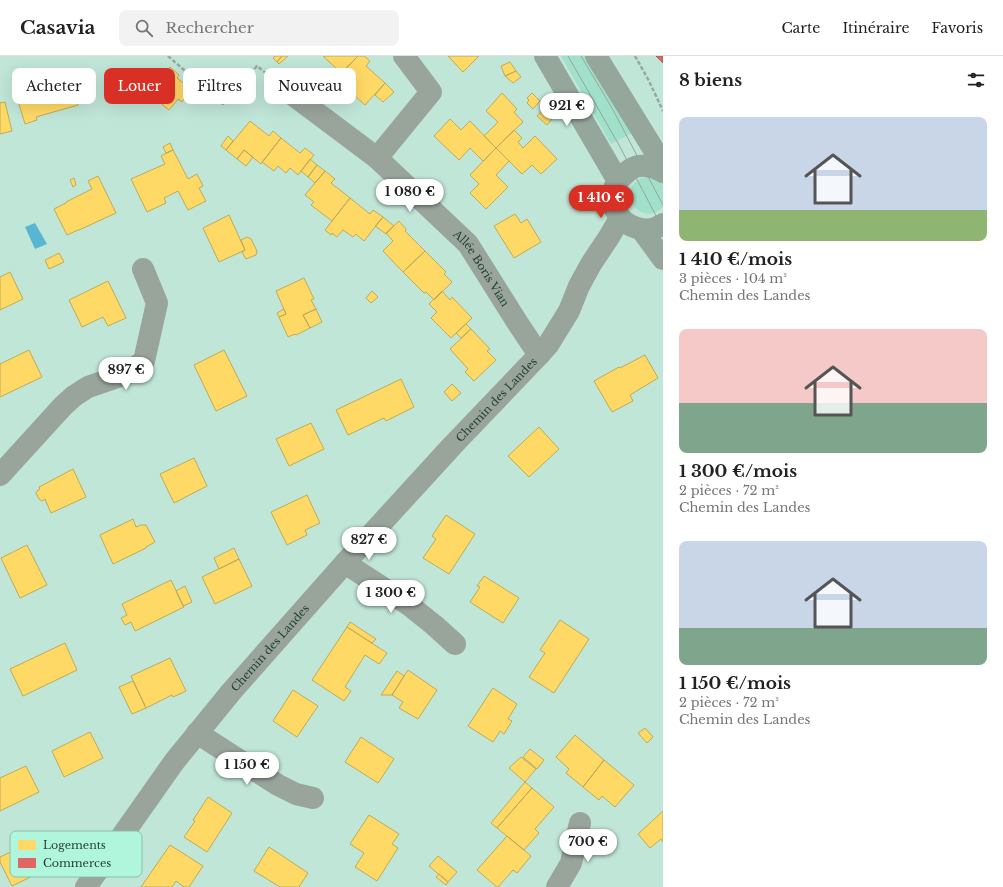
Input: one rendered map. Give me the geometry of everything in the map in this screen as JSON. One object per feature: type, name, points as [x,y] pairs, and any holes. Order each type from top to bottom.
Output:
[{"type":"main road","points":[[545,56],[618,181]]},
{"type":"main road","points":[[596,56],[654,150],[663,170]]},
{"type":"main road","points":[[663,170],[650,166],[631,169],[618,181],[613,193],[614,206],[620,218],[630,226],[641,229],[651,229],[663,224]]},
{"type":"main road","points":[[641,229],[663,260]]},
{"type":"street","points":[[377,158],[431,92],[404,56]]},
{"type":"street","name":"Allée Boris Vian","points":[[305,104],[377,158],[468,244],[539,355]]},
{"type":"street","name":"Chemin des Landes","points":[[125,831],[196,733],[231,692],[345,563],[452,446],[548,345],[569,311],[590,264],[620,218]]},
{"type":"street","points":[[0,475],[74,396],[88,387],[126,374],[144,361],[157,303],[143,269]]},
{"type":"street","points":[[345,563],[409,605],[455,644]]},
{"type":"street","points":[[196,733],[278,785],[296,794],[313,798]]},
{"type":"street","points":[[557,887],[570,863],[580,823]]},
{"type":"street","name":"Chemin des Landes","points":[[86,887],[93,877]]},
{"type":"path","points":[[168,56],[223,104],[256,66],[264,72]]},
{"type":"path","points":[[635,56],[663,111]]},
{"type":"green space","points":[[561,56],[588,56],[632,133],[611,144]]},
{"type":"green space","points":[[646,176],[663,183],[663,207],[654,213],[645,213],[638,210],[630,197],[631,189],[636,181]]},
{"type":"water","points":[[35,223],[47,244],[35,249],[25,227]]},
{"type":"building: Logements","points":[[275,56],[282,56],[277,62],[273,58]]},
{"type":"building: Logements","points":[[282,56],[288,56],[279,64],[277,62]]},
{"type":"building: Logements","points":[[323,56],[358,56],[346,68],[336,68]]},
{"type":"building: Logements","points":[[358,56],[364,56],[370,61],[366,66],[385,83],[365,105],[356,97],[356,68],[347,68]]},
{"type":"building: Logements","points":[[448,56],[479,56],[463,72]]},
{"type":"building: Logements","points":[[510,62],[516,71],[505,76],[501,66]]},
{"type":"building: Logements","points":[[175,71],[179,75],[177,78],[183,83],[183,101],[182,102],[178,99],[175,103]]},
{"type":"building: Logements","points":[[516,71],[521,77],[513,83],[505,76]]},
{"type":"building: Logements","points":[[385,83],[394,92],[383,102],[375,95]]},
{"type":"building: Logements","points":[[502,93],[517,109],[514,112],[523,122],[496,148],[484,136],[498,122],[486,111]]},
{"type":"building: Logements","points":[[532,93],[540,101],[533,109],[527,103],[529,100],[527,98]]},
{"type":"building: Logements","points":[[5,102],[12,131],[0,134],[0,103]]},
{"type":"building: Logements","points":[[19,104],[78,104],[36,117],[37,120],[25,124]]},
{"type":"building: Logements","points":[[161,104],[174,104],[169,110]]},
{"type":"building: Logements","points":[[543,110],[552,119],[547,125],[537,116]]},
{"type":"building: Logements","points":[[450,119],[461,130],[470,121],[496,148],[483,161],[470,148],[459,160],[434,136]]},
{"type":"building: Logements","points":[[250,121],[269,136],[273,131],[281,138],[261,164],[244,150],[237,159],[226,150]]},
{"type":"building: Logements","points":[[514,130],[522,138],[518,142],[523,148],[535,136],[557,159],[541,174],[532,165],[522,174],[496,148]]},
{"type":"building: Logements","points":[[228,136],[233,141],[226,150],[221,146]]},
{"type":"building: Logements","points":[[281,138],[300,153],[305,148],[314,155],[298,175],[290,168],[286,173],[278,166],[274,171],[262,162]]},
{"type":"building: Logements","points":[[170,143],[173,150],[166,153],[163,147]]},
{"type":"building: Logements","points":[[496,148],[509,161],[496,175],[508,187],[486,209],[470,193],[479,184],[470,175]]},
{"type":"building: Logements","points":[[173,150],[188,179],[197,174],[203,186],[199,188],[206,201],[188,210],[178,191],[164,198],[166,203],[147,212],[131,179],[165,164],[161,156]]},
{"type":"building: Logements","points":[[244,150],[253,157],[246,166],[237,159]]},
{"type":"building: Logements","points":[[310,159],[317,165],[308,177],[301,171]]},
{"type":"building: Logements","points":[[317,165],[325,171],[315,183],[308,177]]},
{"type":"building: Logements","points":[[325,171],[335,179],[331,183],[350,198],[332,221],[311,205],[314,202],[305,195]]},
{"type":"building: Logements","points":[[98,176],[116,213],[67,235],[54,209],[92,189],[88,181]]},
{"type":"building: Logements","points":[[74,178],[76,185],[73,187],[70,180]]},
{"type":"building: Logements","points":[[350,198],[370,214],[373,210],[383,217],[364,241],[356,234],[353,237],[343,230],[337,237],[332,233],[331,235],[325,230]]},
{"type":"building: Logements","points":[[515,214],[521,223],[527,219],[541,242],[514,258],[494,226]]},
{"type":"building: Logements","points":[[229,215],[245,250],[219,262],[203,228]]},
{"type":"building: Logements","points":[[383,217],[394,226],[386,234],[375,226]]},
{"type":"building: Logements","points":[[399,221],[406,229],[405,231],[425,251],[403,272],[383,251],[393,241],[386,233]]},
{"type":"building: Logements","points":[[247,237],[251,239],[257,251],[256,255],[246,259],[242,252],[245,250],[241,240]]},
{"type":"building: Logements","points":[[425,251],[446,272],[444,274],[452,282],[434,300],[426,292],[424,293],[403,272]]},
{"type":"building: Logements","points":[[59,253],[64,262],[49,269],[45,260]]},
{"type":"building: Logements","points":[[10,272],[23,299],[0,310],[0,277]]},
{"type":"building: Logements","points":[[304,278],[314,299],[311,300],[316,309],[303,315],[310,328],[288,337],[279,317],[286,314],[276,291]]},
{"type":"building: Logements","points":[[108,281],[126,318],[108,326],[103,317],[82,327],[69,300]]},
{"type":"building: Logements","points":[[372,291],[378,297],[371,303],[366,298]]},
{"type":"building: Logements","points":[[442,291],[450,300],[452,297],[472,318],[451,338],[431,318],[437,312],[429,304]]},
{"type":"building: Logements","points":[[284,309],[286,314],[279,317],[277,313]]},
{"type":"building: Logements","points":[[316,309],[322,322],[310,328],[303,315]]},
{"type":"building: Logements","points":[[466,324],[471,329],[461,338],[456,333]]},
{"type":"building: Logements","points":[[471,329],[490,349],[487,351],[496,360],[474,381],[465,372],[468,369],[450,349]]},
{"type":"building: Logements","points":[[29,350],[42,377],[0,397],[0,364]]},
{"type":"building: Logements","points":[[224,350],[247,396],[216,411],[194,365]]},
{"type":"building: Logements","points":[[645,355],[658,378],[630,395],[633,401],[612,412],[594,381]]},
{"type":"building: Logements","points":[[401,379],[414,407],[386,421],[384,418],[348,435],[336,410]]},
{"type":"building: Logements","points":[[452,384],[461,393],[452,401],[444,392]]},
{"type":"building: Logements","points":[[311,423],[324,449],[289,466],[276,439]]},
{"type":"building: Logements","points":[[539,427],[559,449],[529,477],[508,456]]},
{"type":"building: Logements","points":[[194,458],[207,486],[174,503],[160,474]]},
{"type":"building: Logements","points":[[73,469],[86,497],[51,513],[45,499],[42,501],[39,499],[36,493],[40,489],[39,487]]},
{"type":"building: Logements","points":[[307,495],[320,523],[305,530],[307,535],[287,545],[271,512]]},
{"type":"building: Logements","points":[[446,515],[475,534],[449,574],[423,558],[436,539],[432,536]]},
{"type":"building: Logements","points":[[133,519],[136,527],[146,525],[155,542],[113,564],[100,535]]},
{"type":"building: Logements","points":[[27,545],[47,585],[20,598],[1,558]]},
{"type":"building: Logements","points":[[234,548],[239,559],[219,569],[214,558]]},
{"type":"building: Logements","points":[[239,559],[252,586],[215,604],[202,577]]},
{"type":"building: Logements","points":[[484,576],[519,598],[503,623],[470,602],[480,587],[477,586]]},
{"type":"building: Logements","points":[[171,580],[184,607],[135,631],[131,622],[125,625],[121,618],[127,615],[122,604]]},
{"type":"building: Logements","points":[[185,586],[192,602],[183,606],[176,591]]},
{"type":"building: Logements","points":[[560,620],[589,639],[554,693],[529,677],[545,653],[540,650]]},
{"type":"building: Logements","points":[[350,622],[376,639],[372,643],[347,627]]},
{"type":"building: Logements","points":[[347,627],[387,653],[379,664],[365,655],[345,687],[351,691],[344,701],[312,680]]},
{"type":"building: Logements","points":[[65,643],[77,670],[23,696],[10,669]]},
{"type":"building: Logements","points":[[170,658],[186,691],[173,697],[172,695],[146,708],[131,676]]},
{"type":"building: Logements","points":[[408,670],[437,690],[418,719],[399,708],[403,702],[392,695]]},
{"type":"building: Logements","points":[[397,671],[404,676],[392,695],[381,695]]},
{"type":"building: Logements","points":[[133,681],[146,708],[132,714],[119,687]]},
{"type":"building: Logements","points":[[493,688],[517,704],[508,719],[512,721],[504,734],[500,731],[493,742],[468,726]]},
{"type":"building: Logements","points":[[293,690],[318,706],[297,737],[273,721]]},
{"type":"building: Logements","points":[[645,728],[653,737],[647,743],[638,733]]},
{"type":"building: Logements","points":[[90,732],[103,758],[64,777],[52,751]]},
{"type":"building: Logements","points":[[575,735],[604,760],[583,787],[566,773],[569,769],[556,757]]},
{"type":"building: Logements","points":[[361,737],[394,759],[378,783],[345,762]]},
{"type":"building: Logements","points":[[530,749],[544,760],[537,769],[523,757]]},
{"type":"building: Logements","points":[[521,757],[536,769],[525,782],[509,768]]},
{"type":"building: Logements","points":[[604,760],[634,785],[615,807],[602,796],[599,800],[583,787]]},
{"type":"building: Logements","points":[[26,766],[39,792],[0,811],[0,778]]},
{"type":"building: Logements","points":[[525,782],[532,788],[497,828],[491,823]]},
{"type":"building: Logements","points":[[532,788],[554,807],[535,829],[539,833],[524,850],[497,828]]},
{"type":"building: Logements","points":[[208,797],[232,813],[207,852],[184,837],[195,821],[193,820]]},
{"type":"building: Logements","points":[[663,811],[663,842],[661,839],[650,848],[638,834]]},
{"type":"building: Logements","points":[[369,815],[399,834],[392,844],[398,848],[377,881],[355,867],[364,853],[350,844]]},
{"type":"building: Logements","points":[[507,836],[531,856],[517,873],[513,870],[497,887],[477,870]]},
{"type":"building: Logements","points":[[170,845],[203,866],[189,887],[184,887],[176,881],[172,887],[141,887]]},
{"type":"building: Logements","points":[[269,847],[308,873],[299,887],[280,887],[254,871]]},
{"type":"building: Logements","points":[[10,852],[10,877],[31,877],[12,886],[0,862],[0,857]]},
{"type":"building: Logements","points":[[438,856],[457,872],[448,882],[429,866]]},
{"type":"building: Logements","points":[[439,874],[448,882],[446,885],[436,877]]},
{"type":"building: Commerces","points":[[656,56],[663,56],[663,63]]},
{"type":"tram line","points":[[568,56],[619,145],[663,229]]},
{"type":"tram line","points":[[581,56],[612,108],[663,205]]}]
